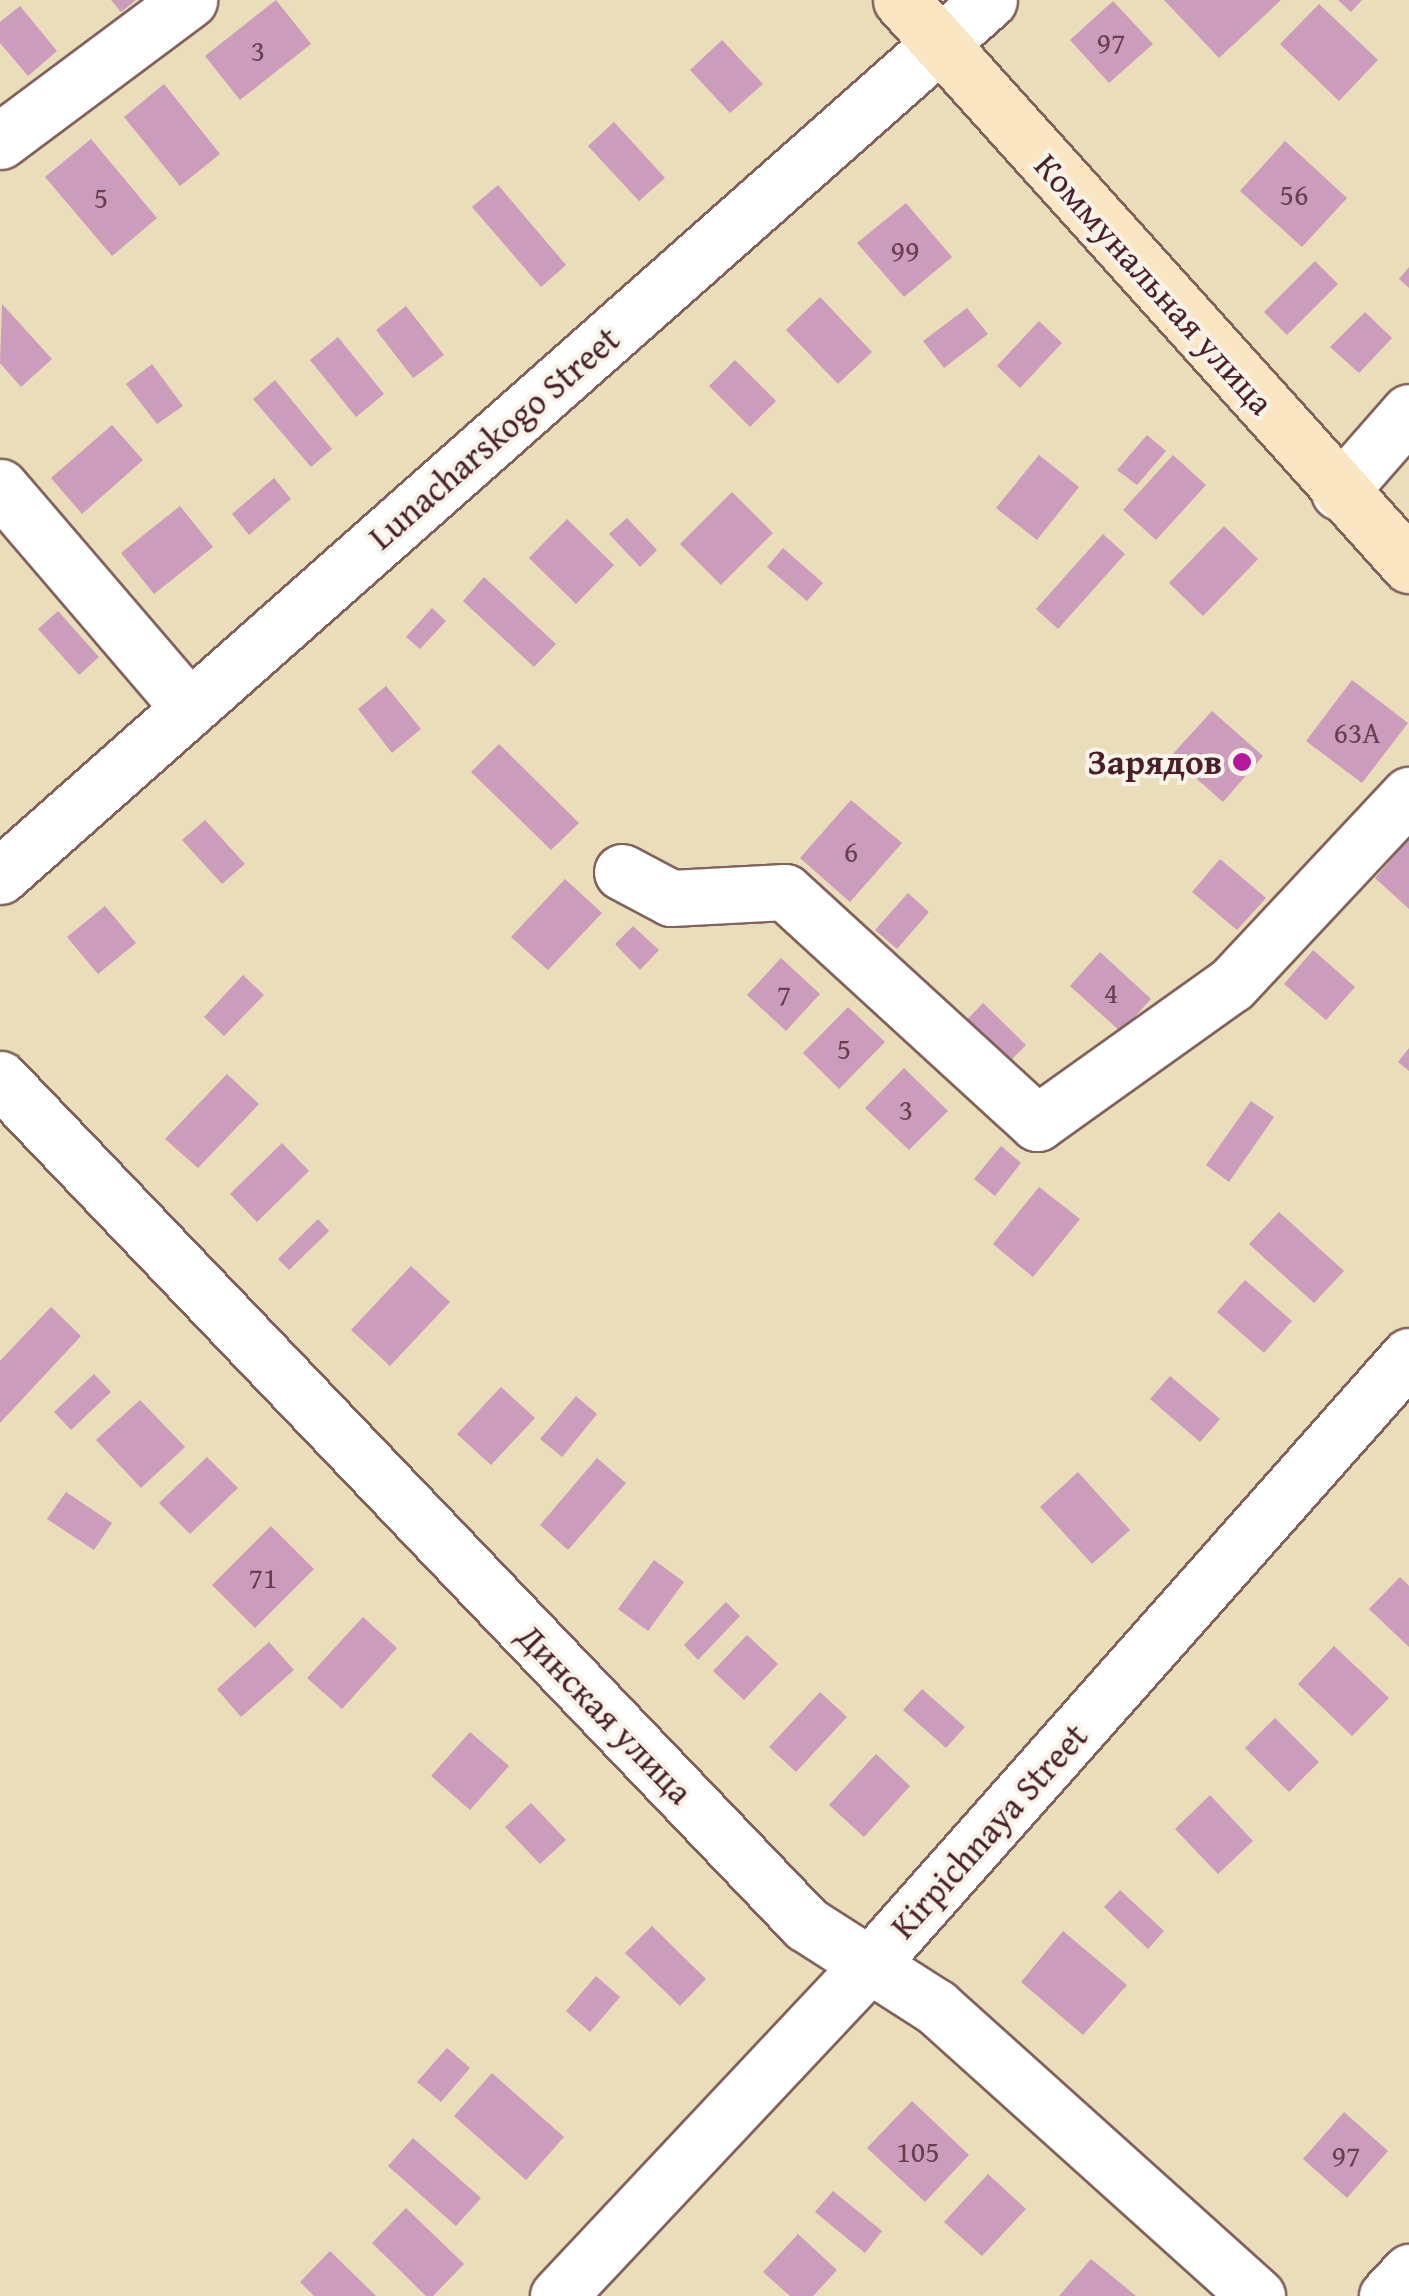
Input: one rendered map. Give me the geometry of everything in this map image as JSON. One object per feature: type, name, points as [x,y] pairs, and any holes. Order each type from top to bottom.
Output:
[{"type":"street","points":[[0,141],[189,0]]},
{"type":"street","name":"Коммунальная улица","points":[[901,0],[1338,492],[1409,565]]},
{"type":"street","name":"Lunacharskogo Street","points":[[0,876],[188,706],[942,46],[989,0]]},
{"type":"street","points":[[1338,492],[1409,412]]},
{"type":"street","points":[[0,487],[188,706]]},
{"type":"street","points":[[622,872],[671,898],[785,892],[1037,1123],[1232,984],[1409,795]]},
{"type":"street","name":"Динская улица","points":[[0,1079],[806,1924],[936,2006],[1257,2296]]},
{"type":"street","name":"Kirpichnaya Street","points":[[558,2296],[871,1964],[1409,1356]]},
{"type":"street","points":[[1387,2296],[1409,2272]]},
{"type":"building","points":[[111,0],[136,0],[121,12]]},
{"type":"building","points":[[276,0],[311,44],[240,100],[205,56]]},
{"type":"building","points":[[1164,0],[1281,0],[1219,58]]},
{"type":"building","points":[[1338,0],[1362,0],[1351,12]]},
{"type":"building","points":[[1113,1],[1153,44],[1109,83],[1070,40]]},
{"type":"building","points":[[1319,4],[1378,60],[1339,101],[1280,44]]},
{"type":"building","points":[[20,6],[57,51],[28,76],[0,43],[0,22]]},
{"type":"building","points":[[722,40],[763,84],[730,113],[690,70]]},
{"type":"building","points":[[164,84],[220,154],[180,186],[124,117]]},
{"type":"building","points":[[614,122],[665,178],[639,201],[588,146]]},
{"type":"building","points":[[91,139],[157,218],[112,256],[45,177]]},
{"type":"building","points":[[1285,141],[1347,198],[1302,247],[1240,191]]},
{"type":"building","points":[[498,185],[566,265],[541,287],[472,207]]},
{"type":"building","points":[[906,203],[952,257],[904,297],[857,243]]},
{"type":"building","points":[[1315,261],[1338,284],[1287,335],[1264,312]]},
{"type":"building","points":[[1409,267],[1409,288],[1399,279]]},
{"type":"building","points":[[820,297],[872,352],[838,384],[786,330]]},
{"type":"building","points":[[2,304],[52,359],[21,387],[0,363]]},
{"type":"building","points":[[406,306],[444,355],[413,378],[376,330]]},
{"type":"building","points":[[967,308],[988,334],[944,368],[923,341]]},
{"type":"building","points":[[1365,312],[1392,338],[1359,373],[1330,347]]},
{"type":"building","points":[[1039,321],[1062,343],[1020,388],[997,366]]},
{"type":"building","points":[[338,337],[384,394],[356,417],[310,360]]},
{"type":"building","points":[[735,360],[776,401],[750,427],[709,386]]},
{"type":"building","points":[[152,364],[183,406],[157,424],[126,384]]},
{"type":"building","points":[[275,380],[332,449],[311,467],[253,399]]},
{"type":"building","points":[[112,425],[143,460],[82,514],[51,478]]},
{"type":"building","points":[[1147,435],[1166,451],[1137,485],[1117,470]]},
{"type":"building","points":[[1039,455],[1079,487],[1037,540],[996,508]]},
{"type":"building","points":[[1173,455],[1206,485],[1156,540],[1123,510]]},
{"type":"building","points":[[274,478],[291,499],[249,535],[232,514]]},
{"type":"building","points":[[732,492],[773,533],[721,585],[680,544]]},
{"type":"building","points":[[180,506],[213,547],[154,594],[121,553]]},
{"type":"building","points":[[627,518],[657,550],[640,567],[609,534]]},
{"type":"building","points":[[567,519],[614,565],[576,604],[529,558]]},
{"type":"building","points":[[1224,526],[1258,559],[1203,616],[1169,583]]},
{"type":"building","points":[[1103,534],[1125,554],[1058,629],[1036,609]]},
{"type":"building","points":[[783,548],[823,583],[807,601],[767,567]]},
{"type":"building","points":[[484,577],[556,644],[534,667],[463,601]]},
{"type":"building","points":[[432,608],[446,621],[420,649],[406,637]]},
{"type":"building","points":[[58,611],[99,657],[79,675],[38,629]]},
{"type":"building","points":[[1352,680],[1408,723],[1362,783],[1306,741]]},
{"type":"building","points":[[386,686],[421,729],[392,753],[358,709]]},
{"type":"building","points":[[1212,711],[1263,756],[1223,802],[1171,756]]},
{"type":"building","points":[[499,744],[579,823],[551,850],[471,772]]},
{"type":"building","points":[[851,800],[902,843],[850,902],[800,858]]},
{"type":"building","points":[[205,820],[245,864],[222,884],[182,840]]},
{"type":"building","points":[[1409,839],[1409,909],[1375,878]]},
{"type":"building","points":[[1220,859],[1266,898],[1237,930],[1192,892]]},
{"type":"building","points":[[565,879],[602,913],[548,970],[511,937]]},
{"type":"building","points":[[908,893],[929,912],[897,949],[875,930]]},
{"type":"building","points":[[105,906],[136,943],[98,974],[67,937]]},
{"type":"building","points":[[633,926],[659,950],[640,970],[615,944]]},
{"type":"building","points":[[1313,950],[1355,987],[1326,1020],[1284,984]]},
{"type":"building","points":[[1100,952],[1151,999],[1121,1032],[1070,986]]},
{"type":"building","points":[[781,958],[820,994],[786,1031],[747,995]]},
{"type":"building","points":[[243,975],[264,995],[224,1036],[204,1017]]},
{"type":"building","points":[[983,1003],[1026,1045],[1004,1067],[961,1026]]},
{"type":"building","points":[[848,1007],[885,1042],[839,1089],[803,1053]]},
{"type":"building","points":[[1409,1048],[1409,1071],[1398,1062]]},
{"type":"building","points":[[904,1068],[948,1111],[909,1150],[865,1108]]},
{"type":"building","points":[[227,1074],[259,1104],[198,1168],[165,1139]]},
{"type":"building","points":[[1251,1101],[1274,1117],[1229,1182],[1206,1165]]},
{"type":"building","points":[[282,1143],[309,1171],[257,1222],[230,1194]]},
{"type":"building","points":[[1001,1146],[1021,1163],[995,1196],[974,1179]]},
{"type":"building","points":[[1039,1187],[1080,1219],[1033,1277],[993,1244]]},
{"type":"building","points":[[1279,1212],[1344,1271],[1314,1303],[1249,1244]]},
{"type":"building","points":[[318,1219],[329,1231],[289,1270],[278,1259]]},
{"type":"building","points":[[411,1266],[450,1302],[390,1366],[351,1330]]},
{"type":"building","points":[[1245,1280],[1292,1321],[1264,1353],[1217,1312]]},
{"type":"building","points":[[51,1307],[81,1336],[0,1423],[0,1361]]},
{"type":"building","points":[[94,1374],[111,1392],[71,1430],[54,1412]]},
{"type":"building","points":[[1170,1376],[1220,1419],[1200,1442],[1150,1399]]},
{"type":"building","points":[[501,1387],[535,1418],[491,1465],[457,1434]]},
{"type":"building","points":[[576,1396],[597,1414],[562,1457],[540,1439]]},
{"type":"building","points":[[140,1400],[185,1447],[141,1488],[96,1440]]},
{"type":"building","points":[[207,1457],[238,1488],[190,1534],[159,1503]]},
{"type":"building","points":[[597,1458],[626,1483],[568,1550],[540,1525]]},
{"type":"building","points":[[1078,1472],[1130,1530],[1092,1564],[1040,1507]]},
{"type":"building","points":[[66,1492],[112,1523],[94,1550],[47,1519]]},
{"type":"building","points":[[271,1526],[314,1569],[255,1628],[212,1585]]},
{"type":"building","points":[[654,1560],[684,1582],[648,1631],[618,1609]]},
{"type":"building","points":[[1400,1577],[1409,1586],[1409,1647],[1369,1609]]},
{"type":"building","points":[[726,1602],[740,1616],[698,1660],[684,1645]]},
{"type":"building","points":[[363,1617],[397,1648],[342,1709],[307,1678]]},
{"type":"building","points":[[747,1635],[778,1664],[744,1700],[713,1671]]},
{"type":"building","points":[[269,1642],[294,1670],[241,1717],[217,1689]]},
{"type":"building","points":[[1334,1646],[1389,1698],[1352,1736],[1298,1684]]},
{"type":"building","points":[[922,1689],[965,1727],[946,1748],[903,1710]]},
{"type":"building","points":[[820,1692],[847,1717],[796,1772],[769,1747]]},
{"type":"building","points":[[1275,1718],[1319,1762],[1289,1792],[1245,1748]]},
{"type":"building","points":[[470,1732],[509,1766],[470,1810],[431,1776]]},
{"type":"building","points":[[876,1754],[910,1786],[864,1837],[829,1805]]},
{"type":"building","points":[[1210,1795],[1253,1841],[1218,1874],[1175,1829]]},
{"type":"building","points":[[531,1803],[566,1840],[540,1864],[505,1827]]},
{"type":"building","points":[[1120,1890],[1164,1931],[1148,1949],[1104,1907]]},
{"type":"building","points":[[652,1926],[706,1979],[680,2006],[625,1953]]},
{"type":"building","points":[[1063,1931],[1127,1985],[1083,2035],[1021,1982]]},
{"type":"building","points":[[596,1976],[620,1997],[590,2032],[566,2011]]},
{"type":"building","points":[[447,2048],[470,2068],[441,2102],[417,2082]]},
{"type":"building","points":[[492,2073],[564,2137],[526,2180],[454,2116]]},
{"type":"building","points":[[912,2101],[969,2155],[925,2202],[867,2148]]},
{"type":"building","points":[[1344,2112],[1388,2151],[1347,2198],[1303,2159]]},
{"type":"building","points":[[413,2138],[481,2198],[456,2226],[388,2166]]},
{"type":"building","points":[[988,2174],[1026,2209],[982,2256],[944,2222]]},
{"type":"building","points":[[833,2191],[882,2231],[865,2253],[815,2212]]},
{"type":"building","points":[[406,2208],[464,2264],[433,2296],[426,2296],[372,2243]]},
{"type":"building","points":[[798,2234],[837,2270],[813,2296],[790,2296],[763,2272]]},
{"type":"building","points":[[330,2251],[376,2296],[314,2296],[300,2282]]},
{"type":"building","points":[[1091,2259],[1136,2296],[1059,2296]]},
{"type":"place","name":"Зарядов","points":[[1242,762]]}]
